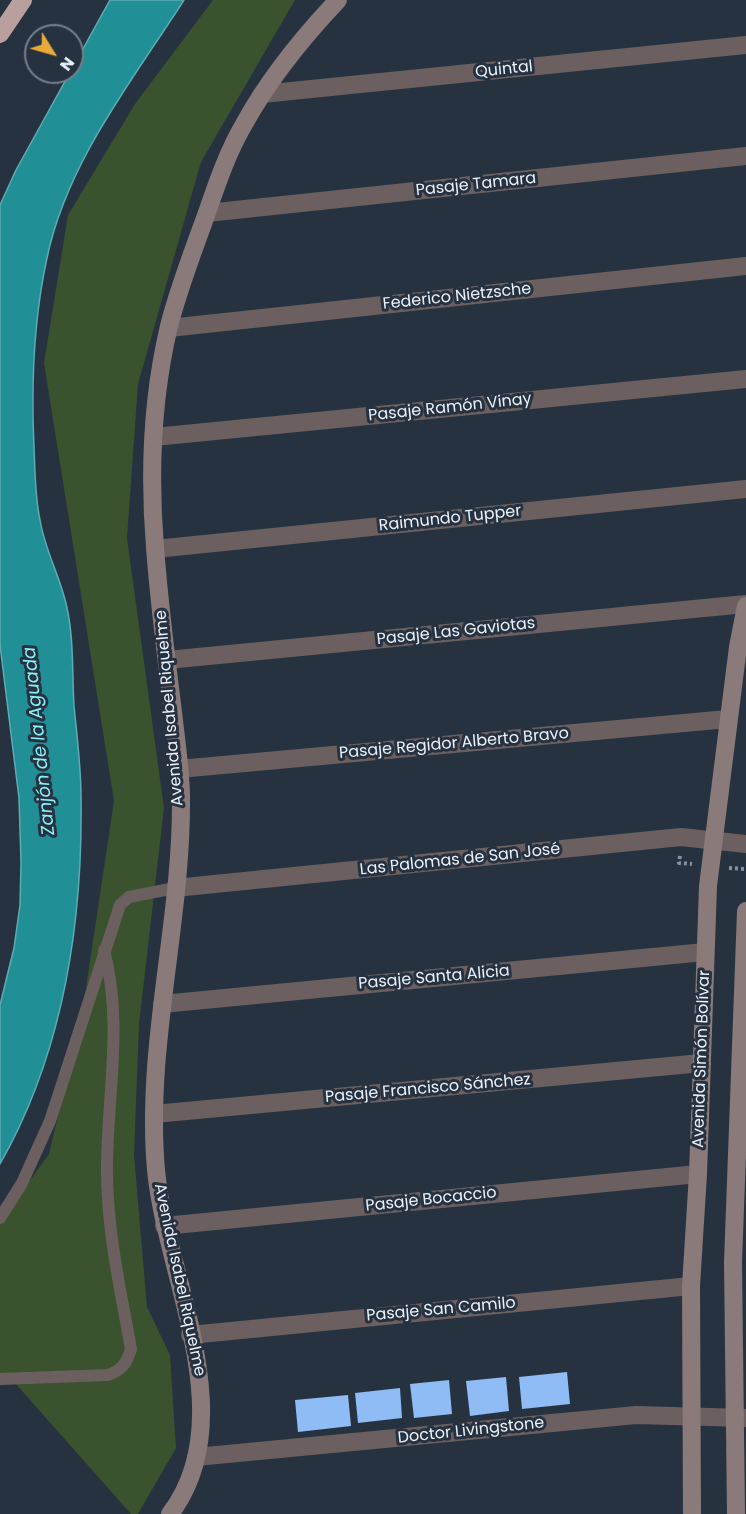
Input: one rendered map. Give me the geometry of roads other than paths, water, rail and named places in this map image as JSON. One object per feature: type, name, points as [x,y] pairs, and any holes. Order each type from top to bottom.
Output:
[{"type":"highway","points":[[0,34],[23,0]]},
{"type":"street","name":"Avenida Isabel Riquelme","points":[[307,33],[323,0]]},
{"type":"street","name":"Avenida Isabel Riquelme","points":[[170,1514],[185,1490],[196,1457],[203,1415],[202,1393],[164,1226],[156,1168],[154,1114],[181,799],[155,549],[154,437],[159,376],[169,328],[207,213],[240,130],[262,94],[307,33],[338,0]]},
{"type":"street","name":"Quintal","points":[[262,94],[746,45]]},
{"type":"street","name":"Pasaje Tamara","points":[[207,213],[746,156]]},
{"type":"street","name":"Federico Nietzsche","points":[[169,328],[746,266]]},
{"type":"street","name":"Pasaje Ramón Vinay","points":[[154,437],[746,379]]},
{"type":"street","name":"Raimundo Tupper","points":[[155,549],[746,489]]},
{"type":"street","name":"Pasaje Las Gaviotas","points":[[166,660],[746,605]]},
{"type":"street","name":"Avenida Simón Bolívar","points":[[692,1514],[691,1286],[698,1174],[705,952],[712,840],[746,605]]},
{"type":"street","name":"Pasaje Regidor Alberto Bravo","points":[[179,769],[728,719]]},
{"type":"street","name":"Las Palomas de San José","points":[[175,888],[681,837],[746,844]]},
{"type":"street","points":[[736,1514],[740,1419],[740,1261],[746,912]]},
{"type":"street","name":"Pasaje Santa Alicia","points":[[162,1004],[705,952]]},
{"type":"street","name":"Pasaje Francisco Sánchez","points":[[154,1114],[702,1063]]},
{"type":"street","name":"Pasaje Bocaccio","points":[[164,1226],[698,1174]]},
{"type":"street","name":"Pasaje San Camilo","points":[[190,1335],[691,1286]]},
{"type":"street","name":"Doctor Livingstone","points":[[196,1457],[636,1415],[740,1419]]},
{"type":"lane","points":[[0,1218],[22,1183],[50,1121],[120,905],[129,897],[175,888]]},
{"type":"lane","points":[[0,1379],[108,1376],[120,1371],[127,1362],[131,1349],[111,1241],[107,1163],[115,1028],[112,980],[104,950]]},
{"type":"water","name":"Zanjón de la Aguada","points":[[110,0],[184,0],[123,92],[85,156],[56,223],[42,282],[33,376],[36,484],[42,531],[64,597],[71,632],[80,774],[81,845],[73,940],[54,1033],[40,1078],[22,1122],[0,1164],[0,1005],[14,948],[20,905],[21,862],[19,798],[0,645],[0,205],[16,170],[64,84],[84,84],[84,47]]}]
